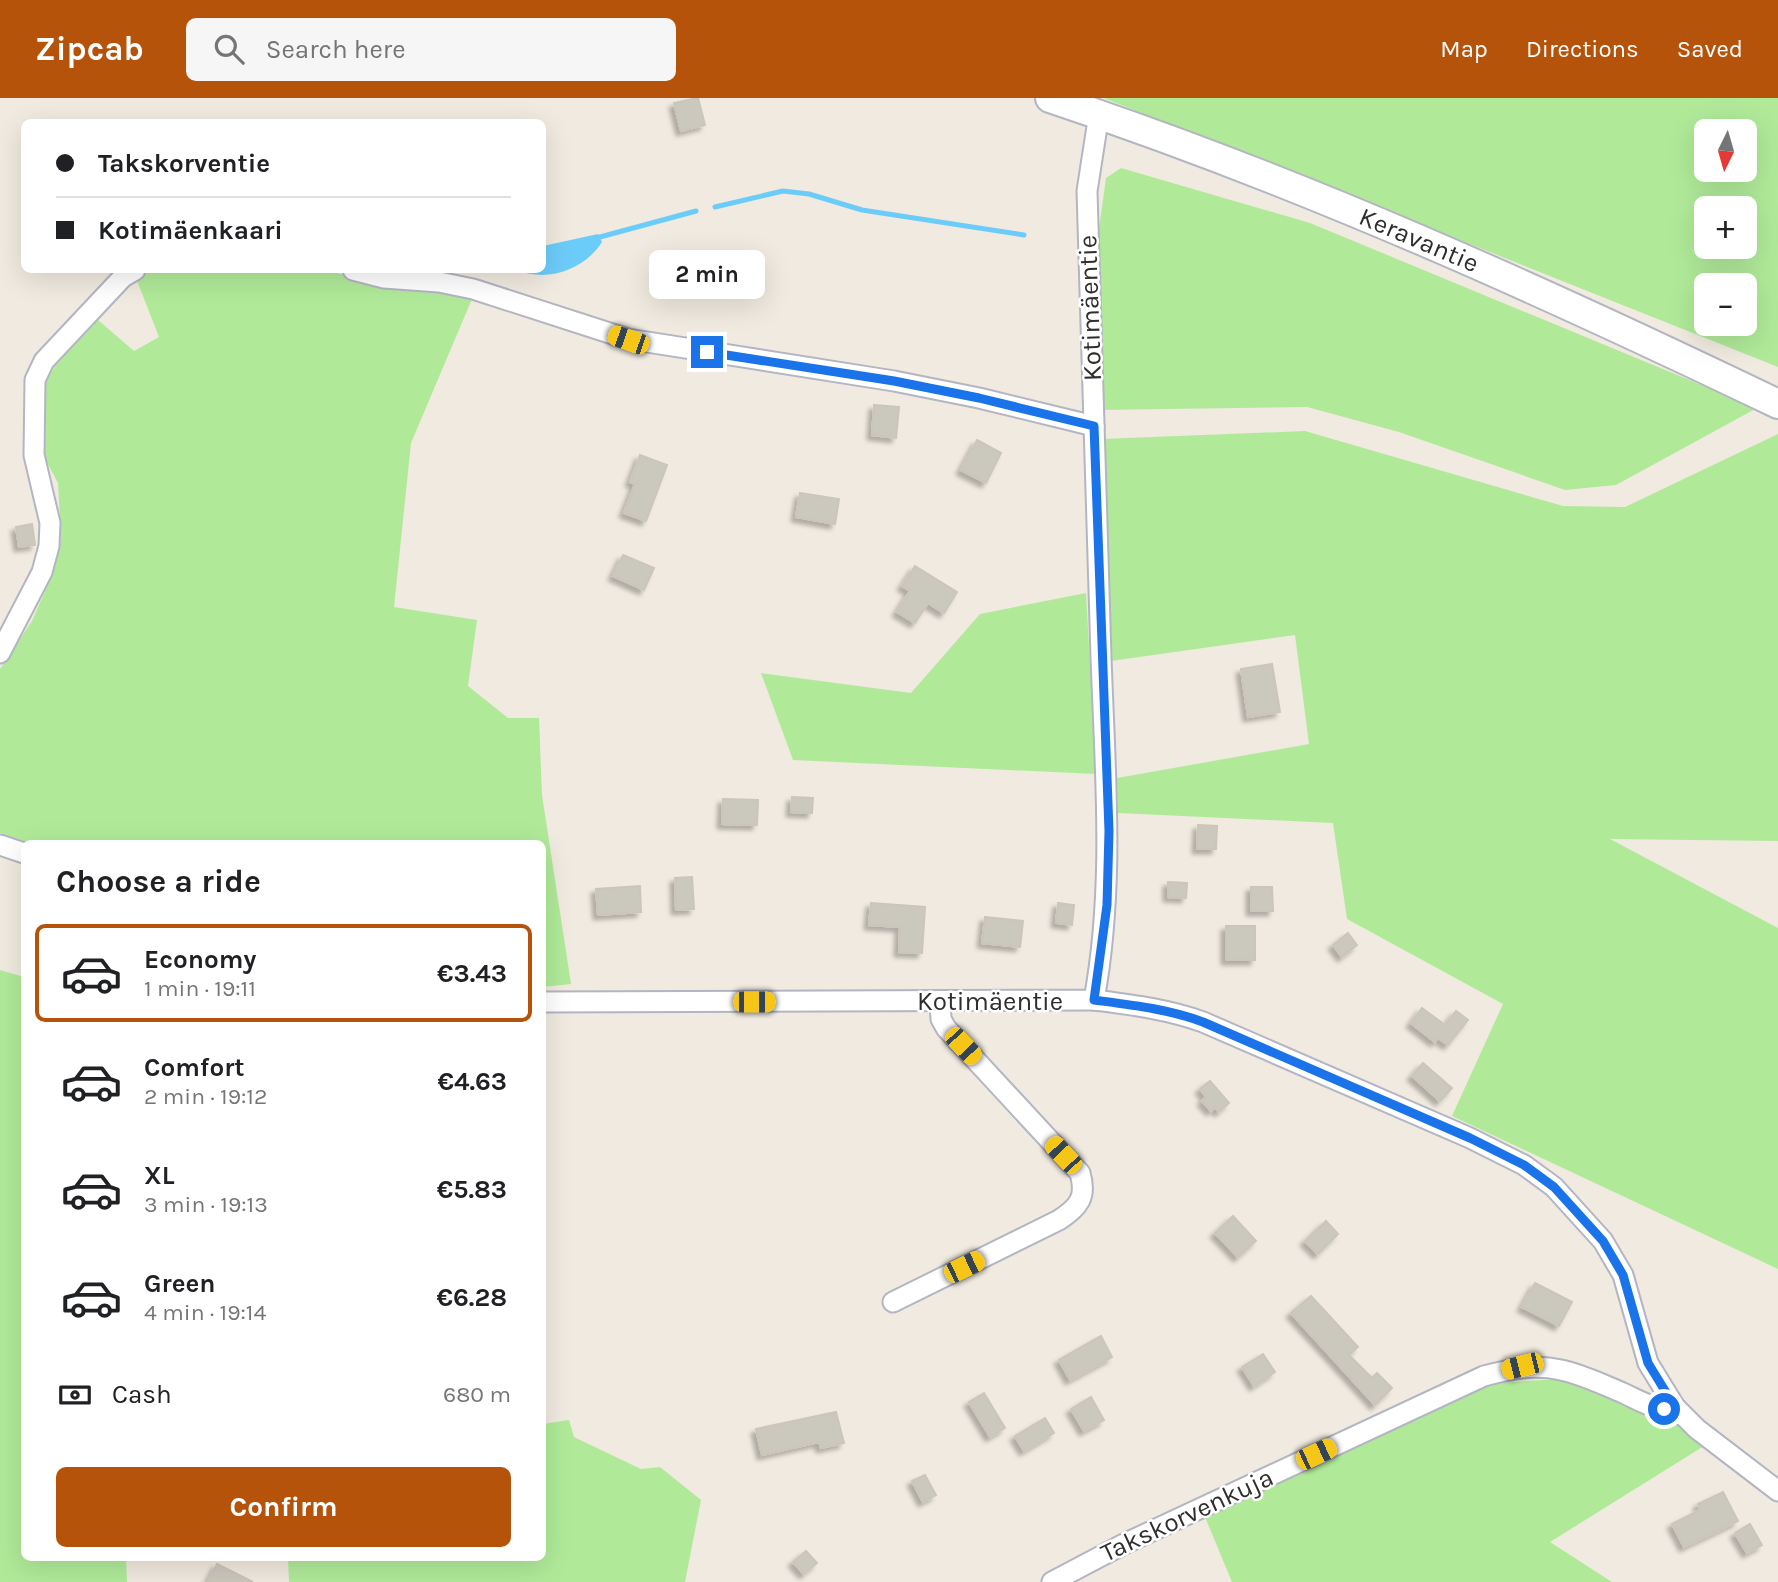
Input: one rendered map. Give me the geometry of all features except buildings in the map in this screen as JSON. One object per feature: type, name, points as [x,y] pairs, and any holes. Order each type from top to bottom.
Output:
[{"type":"main road","name":"Keravantie","points":[[1050,98],[1257,173],[1450,253],[1778,404]]},
{"type":"street","name":"Kotimäentie","points":[[546,1002],[1094,1000],[1107,905],[1109,831],[1087,191],[1099,114]]},
{"type":"street","points":[[0,653],[42,572],[49,546],[50,523],[34,456],[35,380],[44,361],[123,277],[130,273]]},
{"type":"street","points":[[365,273],[384,278],[439,282],[473,289],[628,340],[894,381],[1094,426]]},
{"type":"street","points":[[0,845],[21,852]]},
{"type":"street","points":[[1094,1000],[1148,1007],[1203,1022],[1470,1138],[1524,1165],[1554,1187],[1603,1241],[1623,1275],[1648,1363],[1675,1407],[1696,1429],[1769,1475],[1778,1491]]},
{"type":"street","points":[[893,1302],[1059,1220],[1074,1210],[1082,1198],[1083,1183],[1080,1173],[946,1028],[941,1019],[940,1001]]},
{"type":"street","name":"Takskorvenkuja","points":[[1052,1582],[1124,1544],[1485,1376],[1522,1366],[1561,1370],[1621,1392],[1650,1407],[1675,1407]]},
{"type":"green space","points":[[1104,98],[1778,98],[1778,367],[1700,336],[1757,336],[1757,273],[1694,273],[1694,333]]},
{"type":"green space","points":[[1121,168],[1310,223],[1757,408],[1616,485],[1565,490],[1399,432],[1307,407],[1097,410],[1094,265],[1106,178]]},
{"type":"green space","points":[[147,273],[337,273],[375,284],[472,299],[411,443],[394,607],[477,620],[468,686],[508,718],[539,718],[542,795],[571,984],[546,987],[546,840],[22,840],[0,833],[0,669],[32,621],[49,582],[61,538],[58,483],[44,457],[41,409],[45,383],[55,366],[98,320],[134,351],[159,337],[136,278]]},
{"type":"green space","points":[[1305,431],[1563,506],[1625,507],[1778,434],[1778,841],[1610,839],[1778,928],[1778,1269],[1452,1116],[1503,1004],[1347,919],[1333,823],[1118,813],[1117,778],[1309,744],[1295,635],[1111,661],[1102,439]]},
{"type":"green space","points":[[1086,593],[1096,774],[793,760],[761,673],[911,693],[980,614]]},
{"type":"green space","points":[[0,970],[21,976],[21,1561],[126,1561],[127,1582],[0,1582]]},
{"type":"green space","points":[[1560,1379],[1650,1416],[1670,1417],[1704,1446],[1550,1542],[1612,1582],[1232,1582],[1205,1517],[1484,1384]]},
{"type":"green space","points":[[569,1420],[574,1437],[641,1469],[660,1467],[701,1500],[685,1582],[289,1582],[288,1561],[546,1561],[546,1424]]},
{"type":"water","points":[[598,234],[602,242],[586,260],[565,271],[541,275],[526,273],[546,273],[546,245]]},
{"type":"waterway","points":[[715,207],[783,191],[809,194],[862,210],[1024,235]]},
{"type":"waterway","points":[[600,237],[696,211]]},
{"type":"route","points":[[707,352],[894,381],[1094,426],[1103,728],[1109,831],[1107,905],[1100,972],[1094,1000],[1148,1007],[1203,1022],[1470,1138],[1524,1165],[1554,1187],[1575,1209],[1603,1241],[1623,1275],[1648,1363],[1675,1407],[1664,1409]]}]
